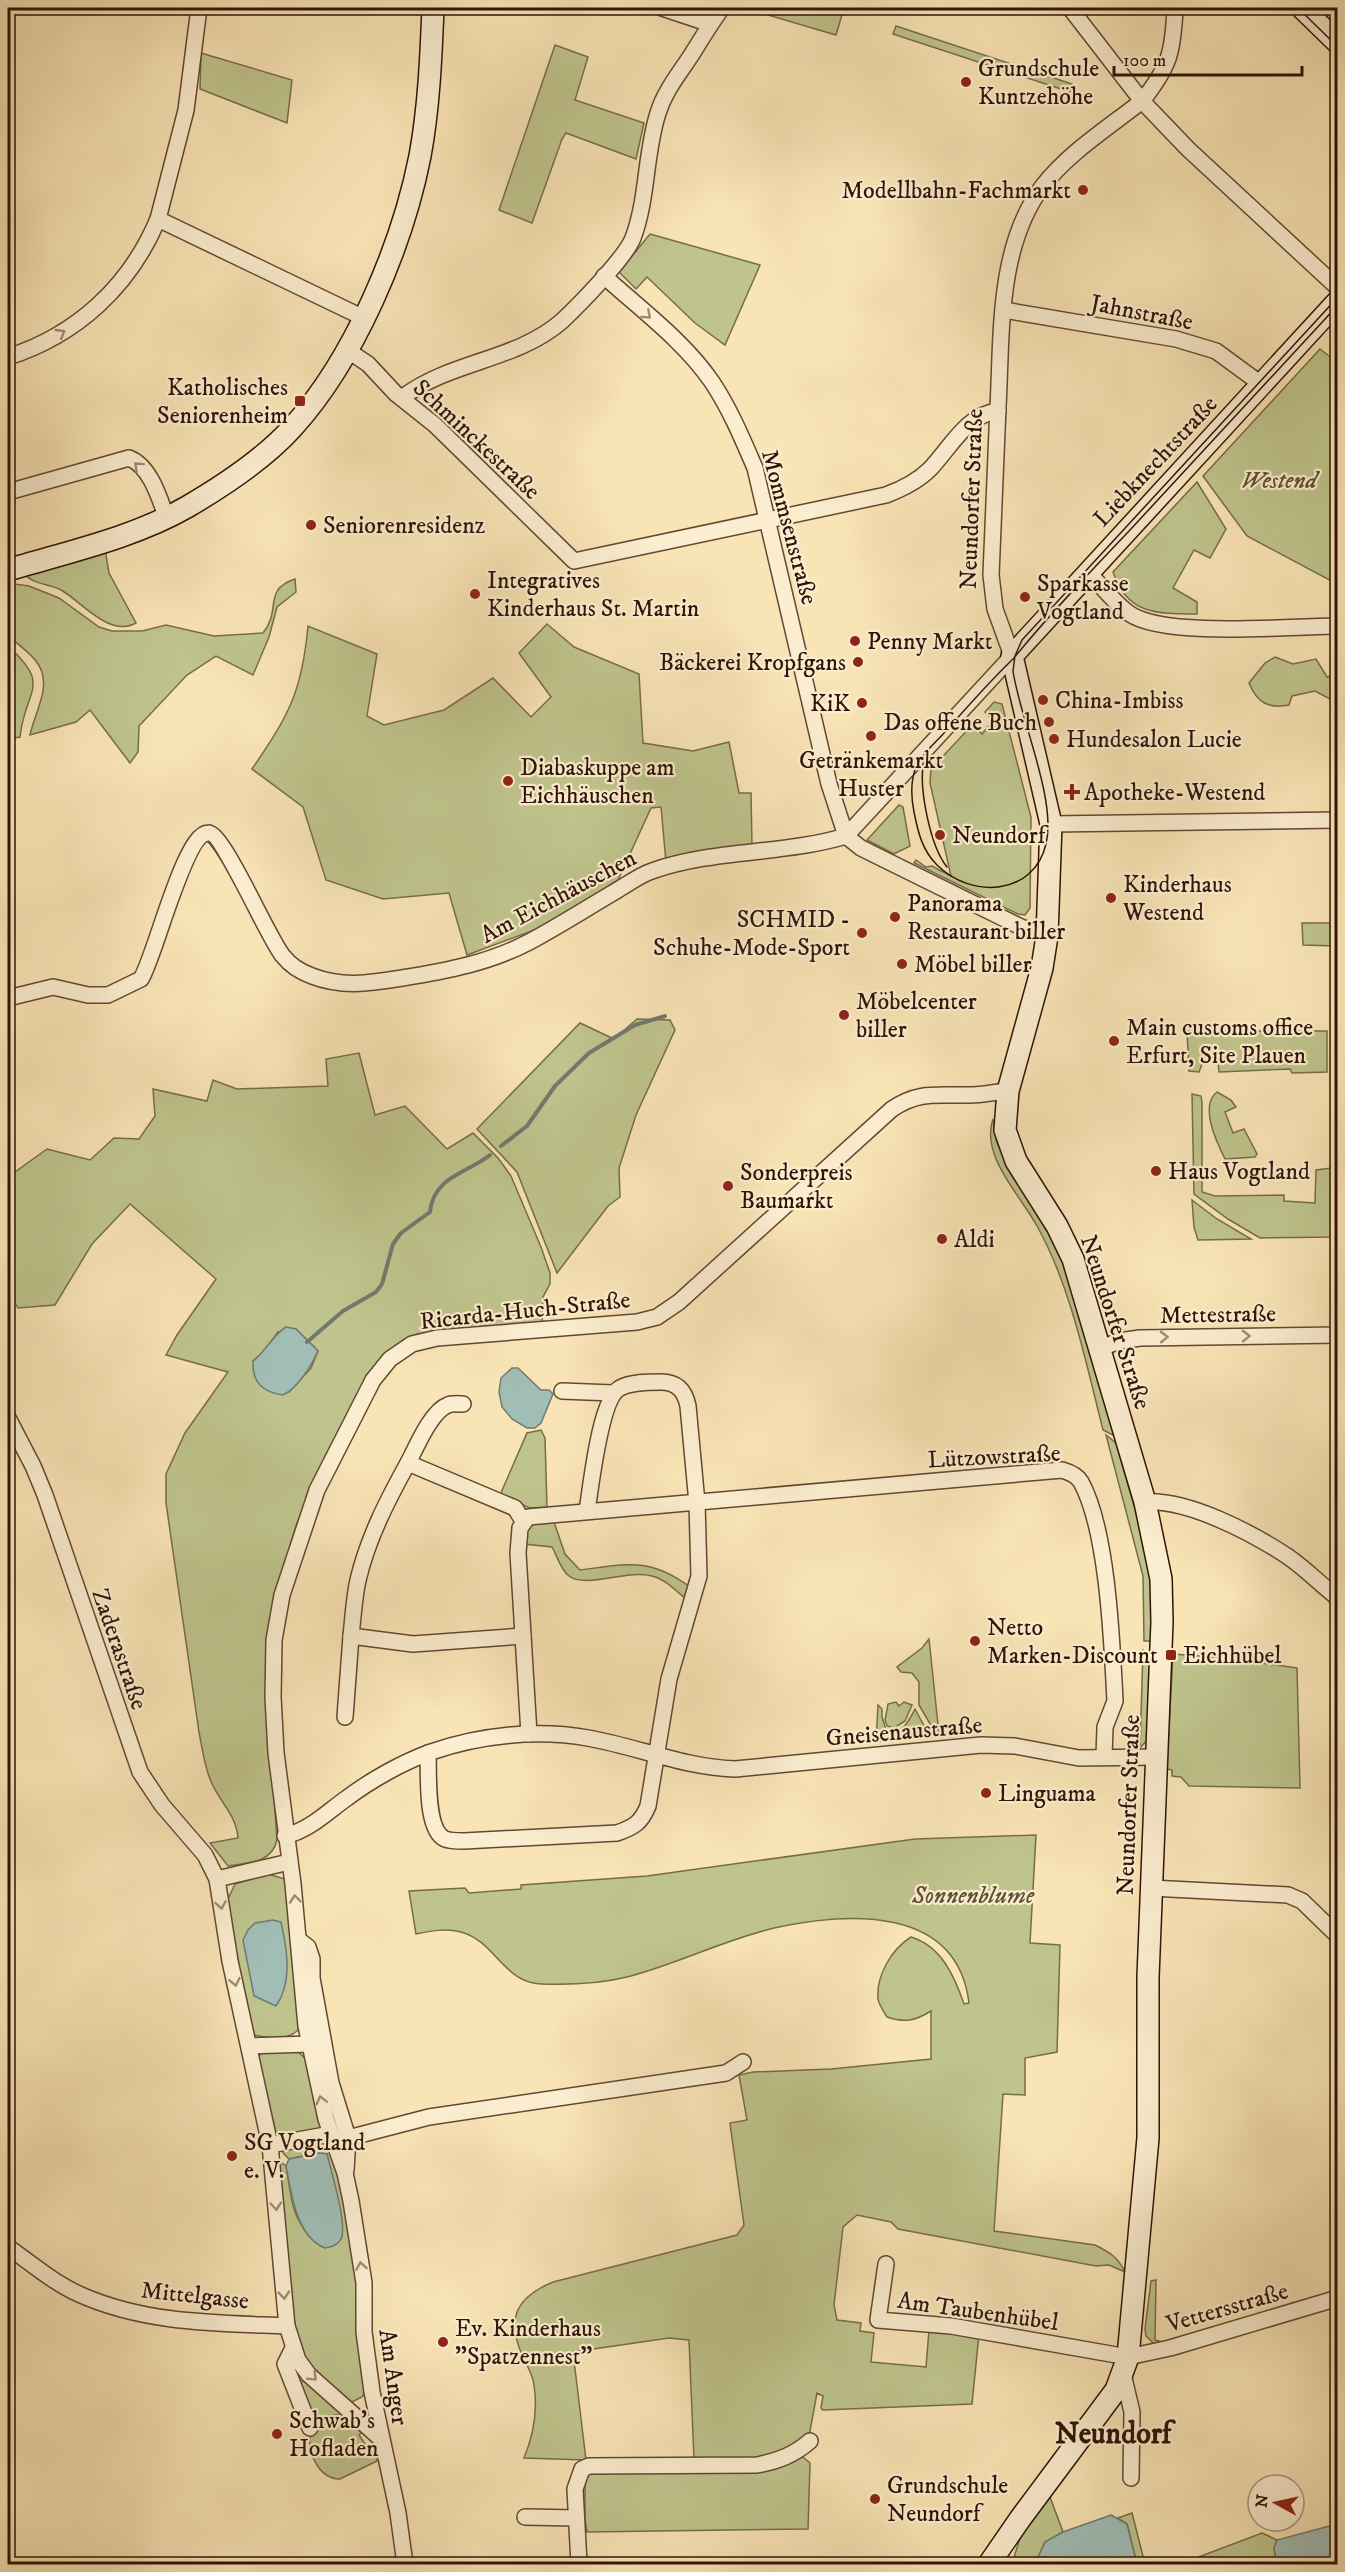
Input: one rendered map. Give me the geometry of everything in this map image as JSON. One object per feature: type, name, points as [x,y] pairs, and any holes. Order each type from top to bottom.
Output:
[{"type":"street","points":[[8,357],[32,349],[57,335],[106,300],[132,268],[159,219],[186,110],[199,8]]},
{"type":"street","points":[[8,570],[129,532],[185,508],[237,475],[290,430],[314,401],[347,350],[376,293],[408,205],[420,156],[430,78],[433,8]]},
{"type":"street","points":[[662,8],[710,24]]},
{"type":"street","points":[[403,397],[426,381],[515,349],[537,338],[561,321],[604,276],[632,239],[658,112],[676,77],[722,8]]},
{"type":"street","points":[[1070,8],[1142,101],[1188,149],[1338,288]]},
{"type":"street","name":"Neundorfer Straße","points":[[1126,2366],[1148,2138],[1151,1887],[1162,1622],[1161,1580],[1145,1502],[1073,1259],[1057,1226],[1009,1147],[1004,1119],[1008,1091],[1042,968],[1047,936],[1051,824],[1012,656],[995,609],[991,575],[998,411],[1009,265],[1025,218],[1037,195],[1060,165],[1142,101],[1161,76],[1173,47],[1175,8]]},
{"type":"street","points":[[1302,8],[1338,43]]},
{"type":"street","points":[[159,219],[364,318]]},
{"type":"street","name":"Mommsenstraße","points":[[604,276],[670,336],[711,380],[734,420],[756,468],[829,784],[846,836]]},
{"type":"street","name":"Liebknechtstraße","points":[[1012,656],[1338,302]]},
{"type":"street","name":"Jahnstraße","points":[[1004,310],[1176,339],[1216,351],[1261,384]]},
{"type":"street","name":"Schminckestraße","points":[[347,350],[368,364],[435,425],[574,561],[768,522]]},
{"type":"street","points":[[768,522],[899,490],[929,470],[980,415],[998,411]]},
{"type":"street","points":[[8,492],[129,458],[145,470],[166,516]]},
{"type":"street","points":[[1088,572],[1131,614],[1155,624],[1205,628],[1338,626]]},
{"type":"street","points":[[1012,656],[846,836],[861,848],[1021,927],[1047,936]]},
{"type":"street","points":[[1051,824],[1338,820]]},
{"type":"street","name":"Am Eichhäuschen","points":[[8,998],[53,987],[88,995],[108,995],[141,979],[185,862],[198,837],[206,832],[213,834],[223,844],[253,906],[283,957],[310,976],[334,983],[360,985],[448,970],[485,961],[527,943],[650,872],[685,861],[846,836]]},
{"type":"street","name":"Ricarda-Huch-Straße","points":[[289,1862],[273,1697],[274,1640],[282,1595],[316,1490],[373,1380],[390,1359],[412,1344],[436,1338],[637,1322],[657,1317],[680,1302],[892,1109],[907,1099],[926,1094],[969,1095],[1008,1091]]},
{"type":"street","name":"Mettestraße","points":[[1101,1348],[1119,1341],[1140,1338],[1338,1335]]},
{"type":"street","points":[[428,1753],[431,1820],[437,1833],[446,1840],[617,1833],[633,1827],[642,1820],[648,1806],[669,1680],[699,1576],[697,1503],[686,1394],[668,1382],[647,1382],[621,1387],[613,1393],[604,1415],[587,1511]]},
{"type":"street","points":[[562,1391],[613,1393]]},
{"type":"street","points":[[345,1717],[357,1582],[366,1551],[384,1506],[425,1430],[439,1412],[448,1405],[463,1404]]},
{"type":"street","name":"Zaderastraße","points":[[8,1418],[45,1495],[140,1772],[162,1805],[205,1855],[217,1879]]},
{"type":"street","points":[[408,1463],[515,1508],[526,1519],[518,1552],[529,1734]]},
{"type":"street","name":"Lützowstraße","points":[[526,1519],[587,1511],[1062,1470],[1072,1473],[1080,1481],[1099,1536],[1115,1701],[1105,1727],[1104,1757]]},
{"type":"street","points":[[1145,1502],[1158,1501],[1193,1510],[1256,1538],[1289,1557],[1338,1598]]},
{"type":"street","points":[[351,1636],[413,1644],[523,1636]]},
{"type":"street","name":"Gneisenaustraße","points":[[285,1836],[313,1824],[356,1792],[428,1753],[483,1739],[529,1734],[588,1738],[656,1757],[712,1768],[735,1769],[981,1745],[1016,1746],[1079,1758],[1156,1756]]},
{"type":"street","points":[[217,1879],[289,1862]]},
{"type":"street","name":"Am Anger","points":[[289,1862],[309,2044],[331,2134],[345,2173],[364,2283],[364,2332],[381,2439]]},
{"type":"street","name":"Am Anger","points":[[217,1879],[230,1961],[270,2145],[287,2326],[293,2348],[309,2374],[381,2439]]},
{"type":"street","points":[[1151,1887],[1288,1894],[1302,1901],[1338,1936]]},
{"type":"street","name":"Am Anger","points":[[299,1940],[308,1947],[312,1959],[312,1978],[331,2083],[348,2138],[345,2173]]},
{"type":"street","points":[[249,2046],[309,2044]]},
{"type":"street","points":[[348,2138],[429,2117],[726,2073],[742,2062]]},
{"type":"street","points":[[270,2145],[331,2134]]},
{"type":"street","name":"Mittelgasse","points":[[8,2247],[52,2279],[107,2305],[175,2321],[287,2326]]},
{"type":"street","name":"Am Taubenhübel","points":[[886,2264],[878,2320],[961,2328],[1126,2366]]},
{"type":"street","name":"Vettersstraße","points":[[1126,2366],[1170,2348],[1338,2298]]},
{"type":"street","points":[[293,2348],[285,2364],[310,2428]]},
{"type":"street","points":[[1126,2366],[1132,2412],[1131,2478]]},
{"type":"street","points":[[989,2565],[1020,2519],[1116,2390],[1126,2366]]},
{"type":"street","points":[[381,2439],[398,2513],[405,2565]]},
{"type":"street","points":[[579,2565],[576,2518],[577,2476],[582,2469],[589,2466],[757,2465],[774,2462],[798,2451],[810,2441]]},
{"type":"street","points":[[525,2517],[576,2518]]},
{"type":"green space","points":[[744,8],[844,8],[836,35]]},
{"type":"green space","points":[[896,26],[1072,84],[1070,92],[893,34]]},
{"type":"green space","points":[[555,45],[588,57],[575,100],[644,123],[636,159],[566,133],[532,223],[499,210]]},
{"type":"green space","points":[[201,53],[292,80],[287,123],[200,89]]},
{"type":"green space","points":[[650,234],[760,265],[725,345],[695,323],[647,277],[636,289],[619,272]]},
{"type":"green space","name":"Westend","points":[[1320,349],[1337,362],[1337,584],[1247,536],[1203,476]]},
{"type":"green space","points":[[1197,482],[1226,529],[1210,558],[1194,550],[1173,588],[1197,602],[1197,614],[1157,612],[1146,609],[1127,597],[1113,572]]},
{"type":"green space","points":[[105,549],[109,573],[136,623],[116,626],[106,622],[61,590],[35,582],[23,572]]},
{"type":"green space","points":[[295,579],[296,592],[277,607],[269,637],[253,675],[216,656],[187,675],[139,726],[138,752],[130,763],[90,710],[76,722],[30,735],[42,698],[43,679],[36,661],[8,635],[8,583],[29,586],[59,598],[99,627],[112,631],[142,631],[166,625],[214,636],[263,633],[271,616],[275,595],[285,584]]},
{"type":"green space","points":[[547,624],[574,647],[639,674],[643,743],[693,751],[729,742],[739,793],[751,793],[752,846],[666,862],[661,807],[651,808],[618,880],[548,925],[467,955],[449,893],[383,899],[326,880],[303,807],[252,769],[276,733],[292,702],[302,669],[308,626],[377,654],[367,716],[384,725],[444,710],[493,678],[531,717],[551,697],[519,653]]},
{"type":"green space","points":[[8,646],[30,671],[33,689],[20,737],[8,739]]},
{"type":"green space","points":[[1275,657],[1293,664],[1316,659],[1327,677],[1337,674],[1337,697],[1330,699],[1315,691],[1292,696],[1289,705],[1282,706],[1270,705],[1260,700],[1249,683],[1265,663]]},
{"type":"green space","points":[[994,702],[1002,704],[1031,817],[1030,908],[1025,915],[1018,914],[914,863],[916,860],[926,867],[932,866],[951,876],[930,783],[931,769],[973,724],[982,734],[993,721],[985,712]]},
{"type":"green space","points":[[899,805],[903,807],[910,846],[894,854],[867,840]]},
{"type":"green space","points":[[1302,923],[1337,923],[1337,946],[1303,945]]},
{"type":"green space","points":[[637,1019],[670,1020],[675,1030],[636,1115],[619,1168],[620,1197],[608,1206],[557,1273],[517,1172],[477,1129],[580,1023],[614,1039]]},
{"type":"green space","points":[[1187,1031],[1327,1031],[1327,1072],[1292,1073],[1290,1069],[1219,1072],[1218,1063],[1209,1061],[1202,1064],[1199,1072],[1189,1071]]},
{"type":"green space","points":[[359,1053],[375,1115],[405,1106],[447,1149],[473,1133],[498,1158],[511,1176],[541,1247],[550,1273],[550,1284],[543,1297],[542,1324],[418,1334],[387,1352],[371,1370],[350,1408],[297,1523],[275,1598],[271,1753],[277,1840],[274,1848],[265,1858],[251,1863],[228,1866],[210,1843],[238,1838],[237,1829],[213,1787],[203,1756],[166,1503],[166,1474],[185,1433],[228,1372],[166,1355],[177,1335],[216,1279],[130,1204],[92,1244],[55,1305],[18,1308],[8,1290],[8,1189],[11,1175],[47,1149],[90,1160],[114,1138],[139,1139],[155,1116],[153,1089],[207,1101],[213,1080],[237,1089],[328,1086],[326,1059]],"holes":[[[296,1329],[318,1351],[311,1368],[289,1392],[253,1361],[262,1354],[278,1332]]]},
{"type":"green space","points":[[1217,1092],[1231,1100],[1236,1107],[1225,1112],[1233,1133],[1244,1129],[1257,1154],[1255,1157],[1225,1159],[1211,1125],[1210,1106]]},
{"type":"green space","points":[[1192,1094],[1201,1096],[1202,1102],[1202,1192],[1215,1196],[1284,1195],[1284,1201],[1315,1203],[1316,1170],[1331,1168],[1331,1186],[1337,1187],[1337,1237],[1260,1238],[1228,1219],[1194,1194]]},
{"type":"green space","points":[[993,1119],[996,1140],[1006,1164],[1041,1215],[1066,1266],[1115,1436],[1103,1430],[1084,1352],[1049,1250],[997,1161],[992,1147]]},
{"type":"green space","points":[[1192,1200],[1217,1219],[1251,1239],[1198,1240],[1194,1227]]},
{"type":"green space","points":[[541,1430],[545,1438],[547,1507],[530,1508],[500,1495],[527,1433]]},
{"type":"green space","points":[[1106,1435],[1116,1443],[1147,1551],[1153,1596],[1152,1641],[1144,1641],[1143,1576]]},
{"type":"green space","points":[[539,1522],[554,1522],[565,1554],[580,1570],[625,1565],[650,1567],[675,1577],[690,1587],[687,1600],[666,1583],[652,1576],[631,1575],[586,1580],[569,1576],[561,1567],[552,1547],[524,1544],[528,1527]]},
{"type":"green space","points":[[929,1639],[939,1734],[936,1734],[919,1705],[919,1682],[912,1673],[901,1672],[897,1667],[922,1648]]},
{"type":"green space","points":[[1143,1650],[1152,1657],[1148,1739],[1140,1748]]},
{"type":"green space","points":[[1173,1654],[1225,1658],[1297,1668],[1300,1788],[1189,1786],[1181,1777],[1172,1776],[1172,1770],[1167,1769]]},
{"type":"green space","points":[[896,1702],[899,1706],[904,1702],[912,1705],[905,1721],[894,1728],[887,1726],[885,1720],[888,1704]]},
{"type":"green space","points":[[878,1705],[882,1709],[886,1730],[901,1729],[915,1709],[930,1737],[876,1742]]},
{"type":"green space","name":"Sonnenblume","points":[[1036,1835],[1030,1943],[1060,1945],[1057,2052],[1025,2058],[1025,2095],[1003,2094],[994,2231],[1095,2245],[1113,2256],[1125,2272],[1109,2265],[1096,2266],[898,2229],[891,2222],[857,2215],[843,2227],[834,2305],[837,2320],[861,2323],[860,2331],[874,2333],[871,2362],[926,2367],[929,2330],[979,2334],[972,2404],[823,2410],[821,2408],[823,2396],[817,2393],[810,2431],[806,2440],[760,2460],[694,2459],[689,2340],[669,2338],[573,2352],[586,2460],[524,2458],[533,2431],[536,2404],[531,2373],[517,2342],[515,2330],[515,2319],[523,2302],[531,2294],[553,2282],[737,2235],[744,2225],[730,2123],[747,2120],[739,2075],[753,2072],[831,2069],[931,2059],[931,2011],[910,2020],[893,2019],[887,2017],[878,1999],[880,1981],[887,1964],[898,1948],[911,1937],[931,1947],[951,1972],[964,2004],[969,2003],[960,1971],[944,1948],[922,1932],[895,1923],[865,1919],[834,1919],[774,1928],[646,1972],[595,1983],[541,1984],[528,1982],[508,1969],[473,1937],[450,1930],[416,1934],[409,1891],[465,1888],[469,1893],[521,1889],[521,1885],[647,1876],[915,1839]]},
{"type":"green space","points":[[268,1874],[285,1879],[289,1888],[300,2027],[291,2035],[279,2037],[254,2035],[248,2027],[227,1901],[235,1884]]},
{"type":"green space","points":[[295,2049],[308,2061],[322,2128],[277,2137],[258,2059],[261,2052]]},
{"type":"green space","points":[[321,2141],[333,2149],[355,2244],[365,2392],[362,2397],[352,2402],[343,2398],[309,2370],[294,2342],[278,2160],[286,2166],[293,2207],[303,2227],[315,2241],[322,2245],[329,2247],[336,2244],[342,2237],[327,2154],[318,2153],[289,2159],[283,2153],[284,2150]]},
{"type":"green space","points":[[1156,2280],[1155,2340],[1162,2342],[1153,2343],[1146,2336],[1145,2329],[1151,2281]]},
{"type":"green space","points":[[303,2380],[342,2414],[312,2418],[299,2385]]},
{"type":"green space","points":[[331,2421],[357,2424],[362,2432],[359,2435],[367,2447],[372,2444],[377,2461],[340,2479],[333,2478],[321,2470],[313,2458],[310,2437],[319,2426]]},
{"type":"green space","points":[[803,2457],[810,2463],[808,2529],[587,2532],[585,2473]]},
{"type":"green space","points":[[1050,2497],[1063,2532],[1045,2542],[1035,2564],[1012,2564],[1023,2528]]},
{"type":"green space","points":[[1132,2513],[1145,2564],[1137,2564],[1127,2524],[1118,2518]]},
{"type":"green space","points":[[1262,2533],[1277,2540],[1274,2548],[1277,2564],[1180,2564]]},
{"type":"water","points":[[286,1327],[296,1329],[318,1351],[299,1382],[283,1395],[269,1391],[260,1385],[254,1375],[253,1361]]},
{"type":"water","points":[[512,1368],[518,1368],[541,1390],[549,1390],[553,1394],[541,1423],[535,1428],[527,1428],[512,1419],[502,1407],[499,1392],[501,1378]]},
{"type":"water","points":[[273,1920],[281,1922],[287,1965],[285,1987],[276,2006],[254,1996],[243,1940],[255,1923]]},
{"type":"water","points":[[319,2153],[327,2154],[338,2198],[343,2232],[340,2241],[325,2248],[307,2234],[301,2224],[296,2213],[286,2166],[289,2159]]},
{"type":"water","points":[[1111,2515],[1127,2524],[1137,2564],[1035,2564],[1045,2542],[1063,2532]]},
{"type":"water","points":[[1337,2524],[1337,2564],[1277,2564],[1274,2548],[1277,2540]]},
{"type":"waterway","points":[[501,1146],[527,1126],[555,1086],[589,1053],[635,1025],[665,1016]]},
{"type":"waterway","points":[[307,1342],[343,1311],[376,1292],[382,1284],[393,1244],[401,1233],[430,1212],[433,1200],[444,1183],[490,1155]]},
{"type":"tram line","points":[[1298,8],[1338,47]]},
{"type":"tram line","points":[[1338,297],[1022,640],[1015,656],[1013,671],[1042,783],[1048,826],[1046,844],[1039,861],[1029,874],[1015,882],[1000,887],[983,887],[951,876],[937,865],[928,853],[917,827],[912,801],[912,784],[916,767],[922,758],[1013,659],[1027,642],[1070,593],[1338,305]]},
{"type":"tram line","points":[[924,760],[923,785],[927,815],[935,845],[947,867]]},
{"type":"place","name":"Grundschule Kuntzehöhe","points":[[966,82]]},
{"type":"place","name":"Modellbahn-Fachmarkt","points":[[1083,190]]},
{"type":"place","name":"Katholisches Seniorenheim","points":[[300,401]]},
{"type":"place","name":"Seniorenresidenz","points":[[311,525]]},
{"type":"place","name":"Integratives Kinderhaus St. Martin","points":[[475,594]]},
{"type":"place","name":"Sparkasse Vogtland","points":[[1025,597]]},
{"type":"place","name":"Penny Markt","points":[[855,641]]},
{"type":"place","name":"Bäckerei Kropfgans","points":[[858,662]]},
{"type":"place","name":"China-Imbiss","points":[[1043,700]]},
{"type":"place","name":"KiK","points":[[862,703]]},
{"type":"place","name":"Das offene Buch","points":[[1049,722]]},
{"type":"place","name":"Getränkemarkt Huster","points":[[871,736]]},
{"type":"place","name":"Hundesalon Lucie","points":[[1054,739]]},
{"type":"place","name":"Diabaskuppe am Eichhäuschen","points":[[508,781]]},
{"type":"place","name":"Apotheke-Westend","points":[[1072,792]]},
{"type":"place","name":"Neundorf","points":[[940,835]]},
{"type":"place","name":"Kinderhaus Westend","points":[[1111,898]]},
{"type":"place","name":"Panorama Restaurant biller","points":[[895,917]]},
{"type":"place","name":"SCHMID - Schuhe-Mode-Sport","points":[[862,933]]},
{"type":"place","name":"Möbel biller","points":[[902,964]]},
{"type":"place","name":"Möbelcenter biller","points":[[844,1015]]},
{"type":"place","name":"Main customs office Erfurt, Site Plauen","points":[[1114,1041]]},
{"type":"place","name":"Haus Vogtland","points":[[1156,1171]]},
{"type":"place","name":"Sonderpreis Baumarkt","points":[[728,1186]]},
{"type":"place","name":"Aldi","points":[[942,1239]]},
{"type":"place","name":"Netto Marken-Discount","points":[[975,1641]]},
{"type":"place","name":"Eichhübel","points":[[1171,1655]]},
{"type":"place","name":"Linguama","points":[[986,1793]]},
{"type":"place","name":"SG Vogtland e. V.","points":[[232,2156]]},
{"type":"place","name":"Ev. Kinderhaus \"Spatzennest\"","points":[[443,2342]]},
{"type":"place","name":"Schwab's Hofladen","points":[[277,2434]]},
{"type":"place","name":"Grundschule Neundorf","points":[[875,2499]]},
{"type":"district","name":"Neundorf","points":[[1113,2433]]}]
